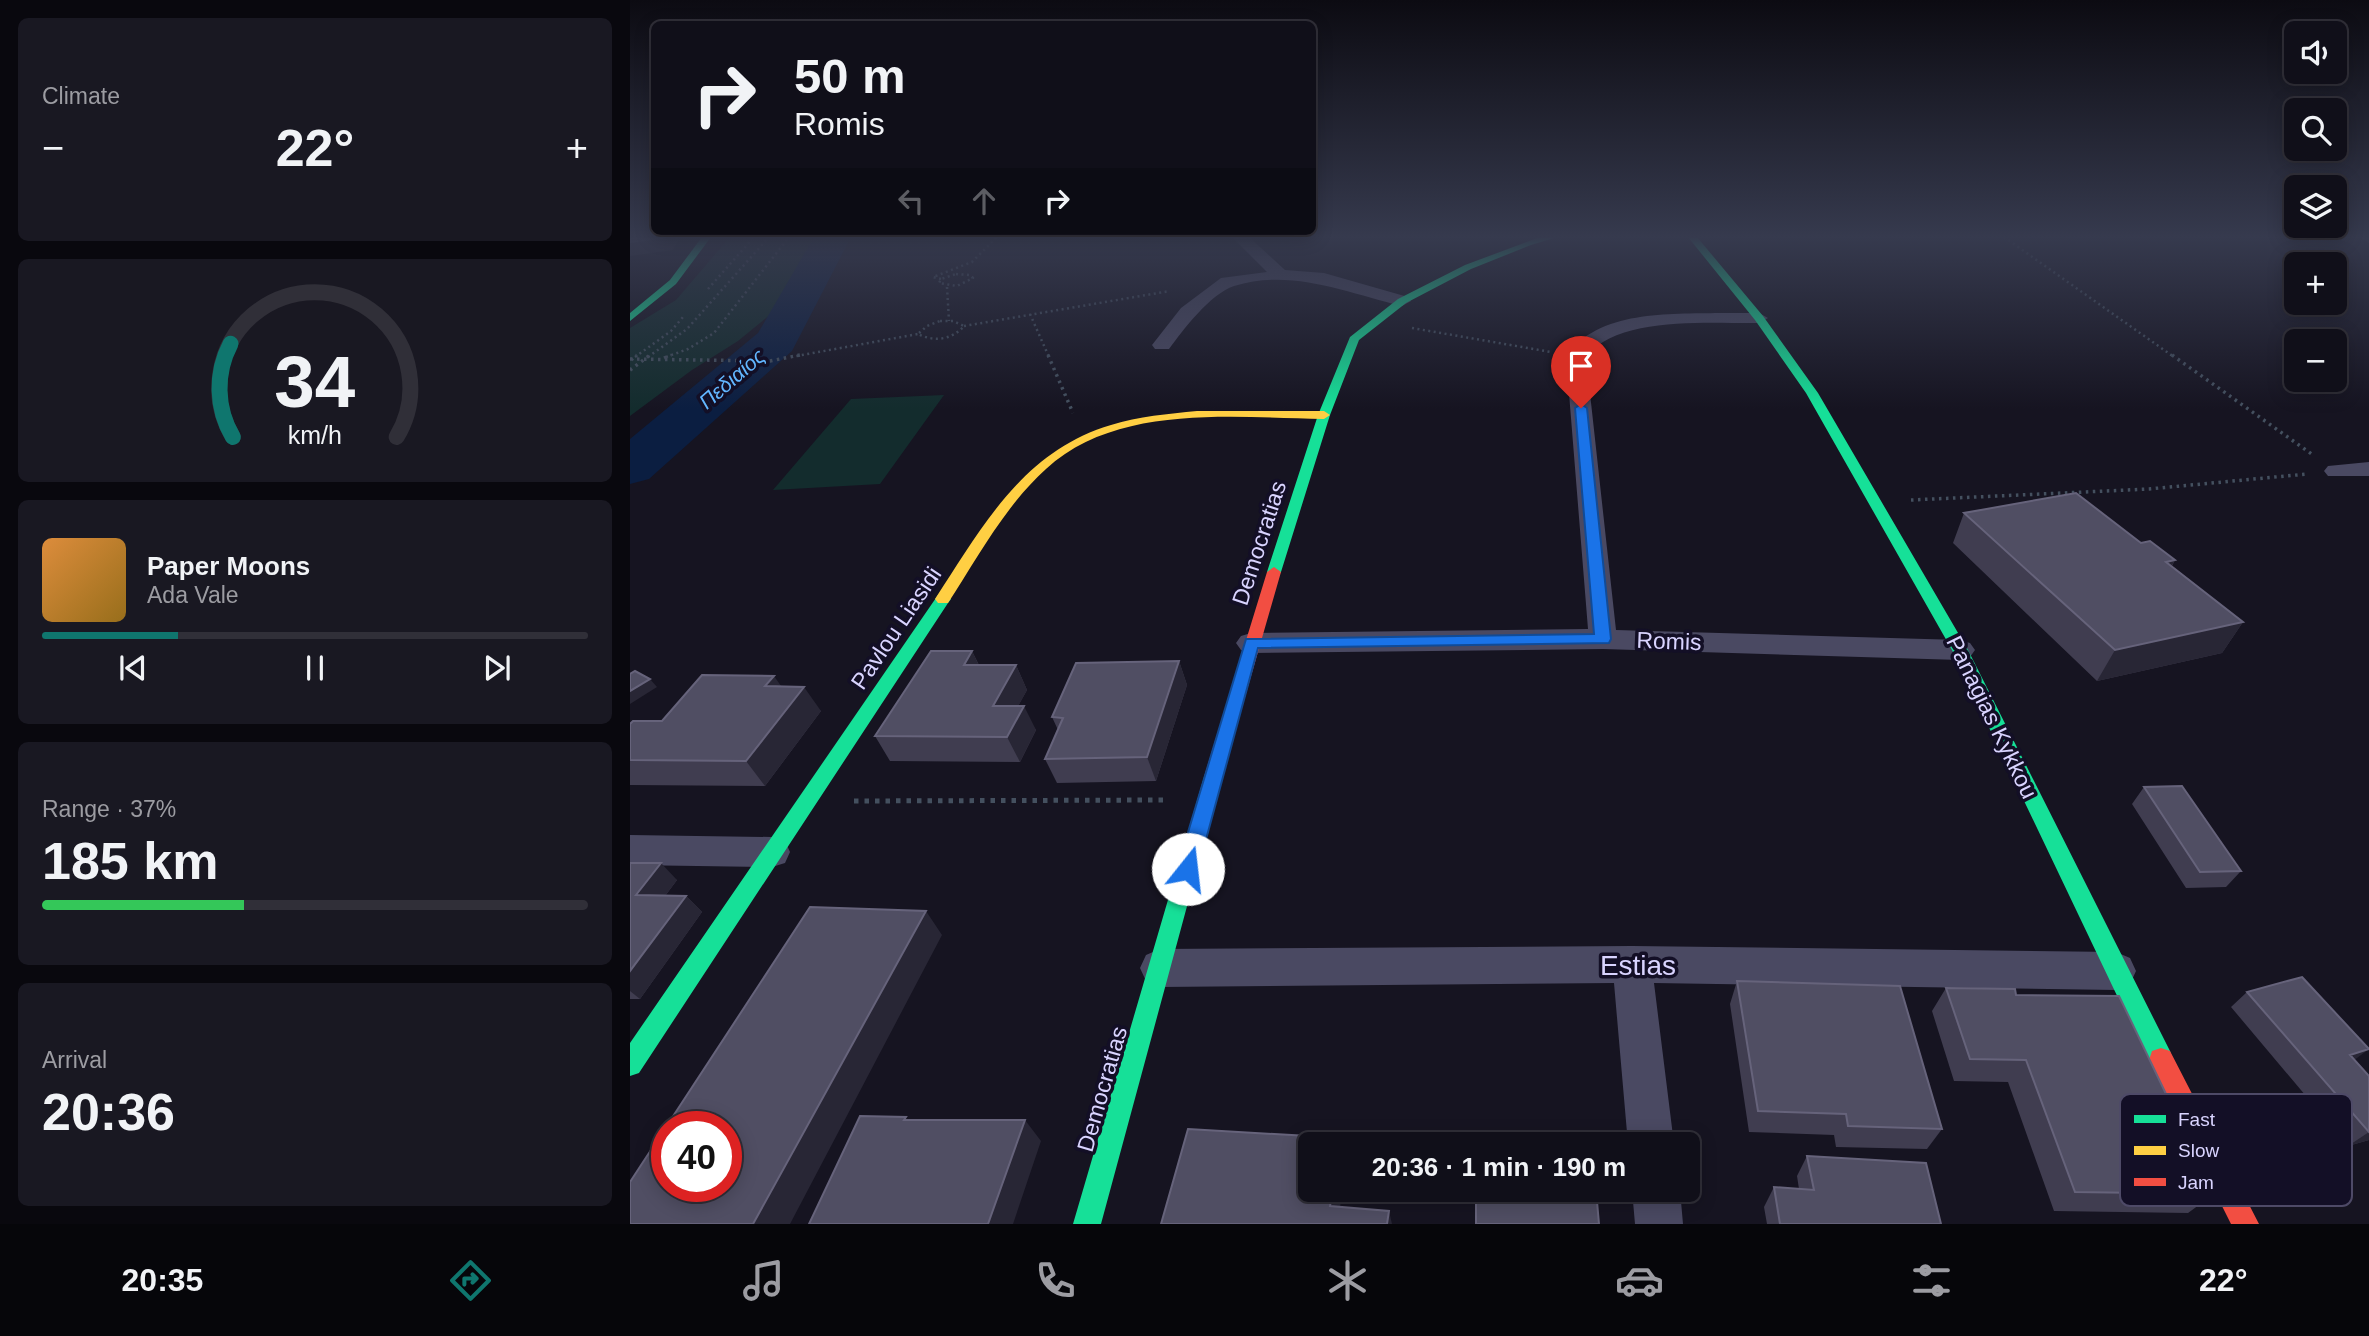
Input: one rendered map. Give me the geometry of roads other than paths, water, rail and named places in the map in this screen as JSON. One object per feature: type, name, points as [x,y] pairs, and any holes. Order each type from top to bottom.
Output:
[{"type":"street","points":[[630,318],[663,294]]},
{"type":"street","points":[[1162,345],[1187,312],[1211,294]]},
{"type":"street","points":[[1381,294],[1402,300]]},
{"type":"street","name":"Democratias","points":[[1087,1224],[1251,643],[1324,415],[1354,339],[1402,300],[1414,294]]},
{"type":"street","name":"Panagias Kykkou","points":[[1739,294],[1812,393],[1960,650],[2179,1094]]},
{"type":"street","points":[[1603,639],[1576,356],[1592,339],[1623,327],[1674,320],[1759,318]]},
{"type":"street","name":"Pavlou Liasidi","points":[[630,1063],[1013,495],[1053,456],[1083,437],[1148,419],[1324,415]]},
{"type":"street","points":[[2336,471],[2369,470]]},
{"type":"street","name":"Romis","points":[[1251,643],[1603,639],[1960,650]]},
{"type":"street","points":[[630,850],[772,852]]},
{"type":"street","points":[[1632,964],[1650,1132]]},
{"type":"street","name":"Estias","points":[[1160,968],[1632,964],[2116,971]]},
{"type":"street","points":[[1657,1202],[1659,1224]]},
{"type":"street","name":"Panagias Kykkou","points":[[2236,1206],[2245,1224]]},
{"type":"waterway","name":"Πεδιαίος","points":[[630,467],[776,341],[802,294]]}]
